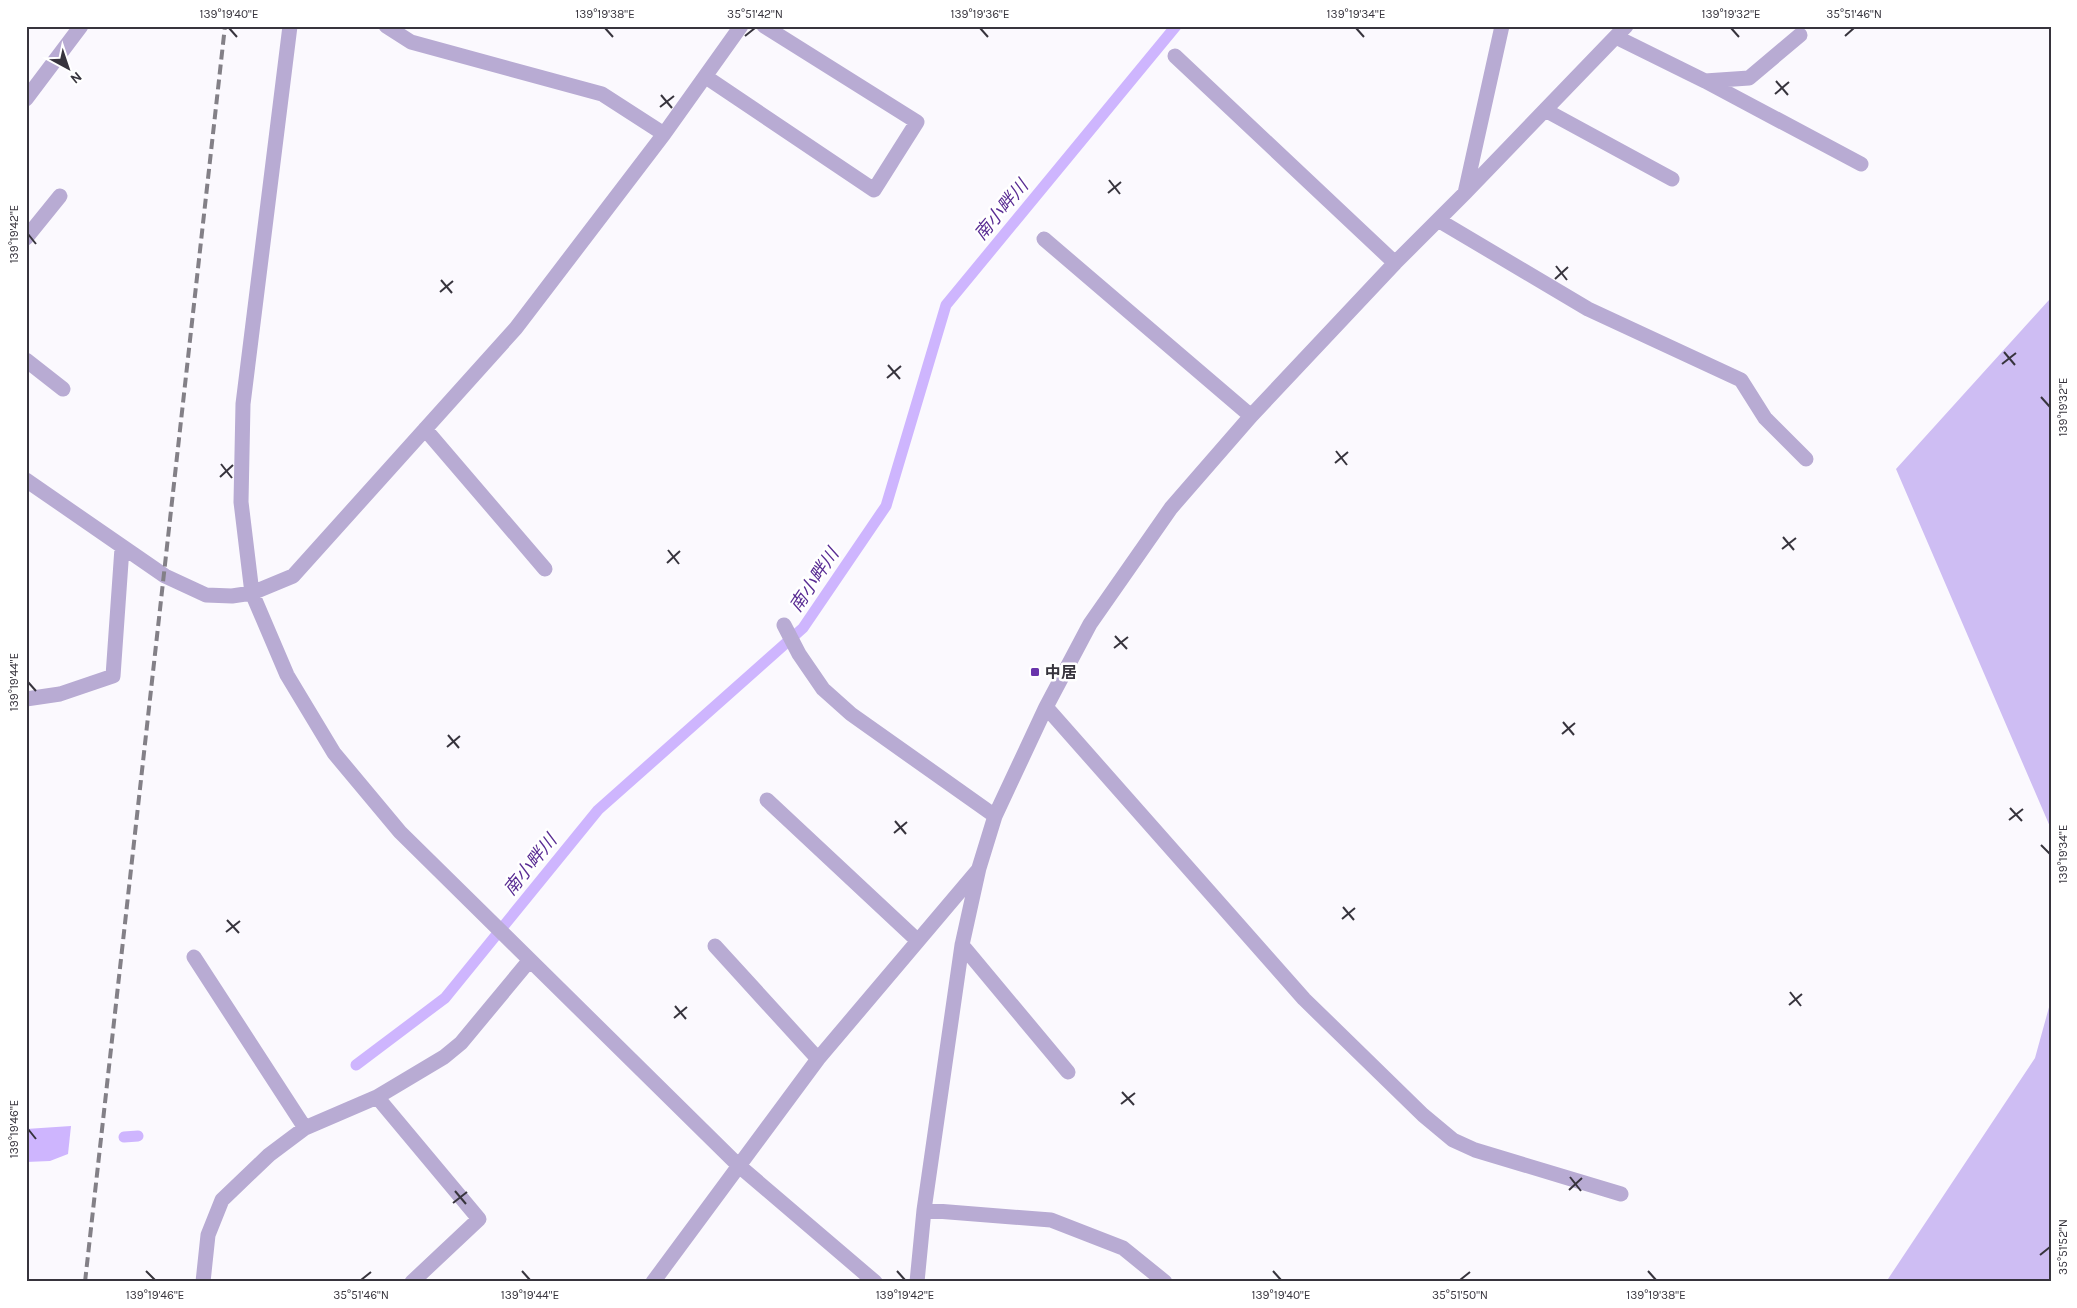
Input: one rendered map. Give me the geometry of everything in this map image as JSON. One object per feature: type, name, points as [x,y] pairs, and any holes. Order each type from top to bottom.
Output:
[{"type":"street","points":[[26,99],[80,26]]},
{"type":"street","points":[[290,26],[243,404],[241,502],[252,593],[287,675],[334,754],[400,832],[528,961],[738,1165],[875,1282]]},
{"type":"street","points":[[386,26],[411,42],[602,94],[664,134]]},
{"type":"street","points":[[26,480],[165,576],[206,595],[232,596],[252,593],[293,576],[516,328],[664,134],[741,26]]},
{"type":"street","points":[[706,76],[874,190],[917,122],[764,26]]},
{"type":"street","points":[[1465,194],[1502,26]]},
{"type":"street","points":[[917,1282],[924,1210],[962,945],[979,868],[995,816],[1046,707],[1090,624],[1166,515],[1251,416],[1395,263],[1465,194],[1622,29],[1705,81],[1861,164]]},
{"type":"street","points":[[1705,81],[1749,78],[1800,35]]},
{"type":"street","points":[[1175,56],[1395,263]]},
{"type":"street","points":[[1545,110],[1672,178]]},
{"type":"street","points":[[26,238],[60,196]]},
{"type":"street","points":[[1438,220],[1588,309],[1741,380],[1765,418],[1806,459]]},
{"type":"street","points":[[1044,240],[1251,416]]},
{"type":"street","points":[[26,360],[63,389]]},
{"type":"street","points":[[425,429],[545,569]]},
{"type":"street","points":[[26,699],[60,694],[113,676],[122,548]]},
{"type":"street","points":[[784,625],[799,654],[823,689],[851,714],[995,816]]},
{"type":"street","points":[[1046,707],[1304,999],[1423,1115],[1453,1140],[1475,1150],[1621,1194]]},
{"type":"street","points":[[767,800],[918,941]]},
{"type":"street","points":[[653,1282],[818,1059],[979,868]]},
{"type":"street","points":[[962,945],[1068,1072]]},
{"type":"street","points":[[715,946],[818,1059]]},
{"type":"street","points":[[194,957],[305,1128]]},
{"type":"street","points":[[203,1282],[208,1235],[222,1200],[269,1155],[305,1128],[377,1097],[444,1057],[461,1043],[528,961]]},
{"type":"street","points":[[377,1097],[479,1219],[412,1282]]},
{"type":"street","points":[[924,1210],[1051,1220],[1123,1248],[1165,1282]]},
{"type":"shaded area","points":[[2049,300],[2051,302],[2051,829],[1896,469]]},
{"type":"shaded area","points":[[2051,1000],[2051,1282],[1886,1282],[2035,1058]]},
{"type":"shaded area","points":[[71,1126],[68,1154],[50,1161],[26,1162],[26,1129]]},
{"type":"waterway","name":"南小畔川","points":[[356,1065],[445,998],[598,810],[803,628],[886,506],[946,305],[1176,26]]},
{"type":"waterway","name":"南小畔川","points":[[124,1137],[138,1136]]},
{"type":"railway","points":[[85,1282],[225,26]]},
{"type":"place","name":"中居","points":[[1035,672]]}]
